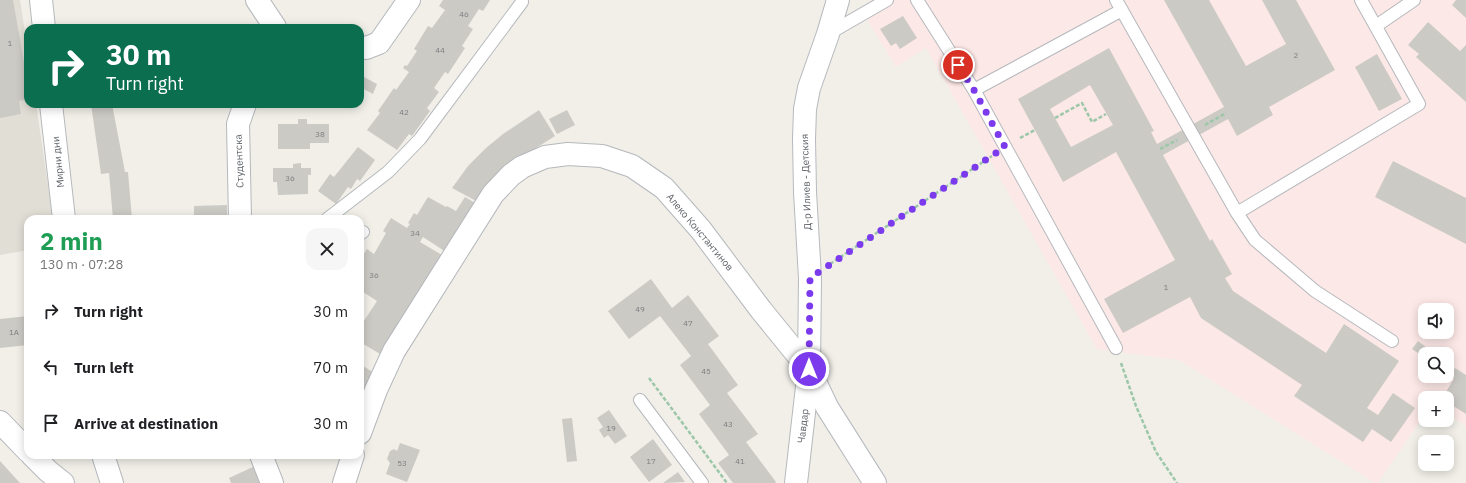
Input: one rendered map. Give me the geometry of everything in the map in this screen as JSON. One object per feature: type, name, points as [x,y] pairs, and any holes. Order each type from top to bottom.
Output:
[{"type":"street","points":[[41,0],[44,24]]},
{"type":"street","points":[[257,0],[278,24]]},
{"type":"street","points":[[364,47],[379,43],[409,0]]},
{"type":"street","name":"Д-р Илиев - Детския","points":[[809,369],[810,278],[805,192],[805,109],[810,88],[838,0]]},
{"type":"street","name":"Мирни дни","points":[[51,108],[64,215]]},
{"type":"street","name":"Студентска","points":[[240,215],[238,124],[244,108]]},
{"type":"street","name":"Алеко Константинов","points":[[364,422],[376,390],[394,351],[493,194],[522,166],[545,157],[568,154],[602,156],[632,166],[664,188],[700,230],[761,310],[809,369],[827,407],[875,483]]},
{"type":"street","name":"Чавдар","points":[[796,483],[809,369]]},
{"type":"street","points":[[0,422],[24,447]]},
{"type":"street","points":[[36,459],[63,483]]},
{"type":"street","points":[[104,459],[112,483]]},
{"type":"street","points":[[263,459],[272,483]]},
{"type":"street","points":[[344,483],[352,459]]},
{"type":"lane","points":[[828,34],[887,0]]},
{"type":"lane","points":[[917,0],[974,90],[1116,348]]},
{"type":"lane","points":[[1237,213],[1419,104],[1361,0]]},
{"type":"lane","points":[[1376,26],[1414,0]]},
{"type":"lane","points":[[332,215],[388,172],[420,139],[522,2]]},
{"type":"lane","points":[[974,90],[1119,5],[1237,213],[1256,240],[1315,291],[1392,341]]},
{"type":"lane","points":[[640,400],[702,483]]},
{"type":"path","points":[[1055,118],[1082,104],[1092,122],[1106,114]]},
{"type":"path","points":[[810,278],[1005,147],[1035,130]]},
{"type":"path","points":[[1116,348],[1136,406],[1156,452],[1177,483]]},
{"type":"path","points":[[649,378],[727,483]]},
{"type":"shaded area","points":[[0,0],[20,0],[24,26],[24,108],[37,108],[52,215],[24,215],[24,251],[0,255]]},
{"type":"shaded area","points":[[871,0],[1466,0],[1466,426],[1454,418],[1454,391],[1418,391],[1418,424],[1378,483],[1375,483],[1179,360],[1097,349],[926,48],[896,67],[868,21]]},
{"type":"building","points":[[0,0],[13,0],[24,62],[24,100],[19,101],[21,114],[0,118]]},
{"type":"building","points":[[443,0],[490,0],[483,11],[479,9],[468,26],[473,29],[462,46],[465,48],[448,74],[445,72],[434,88],[439,92],[427,108],[430,111],[412,136],[409,134],[397,150],[367,130],[380,113],[378,111],[394,88],[396,90],[409,72],[403,68],[405,65],[407,66],[417,51],[414,49],[428,26],[432,28],[445,10],[439,6]]},
{"type":"building","points":[[1164,0],[1209,0],[1246,66],[1286,44],[1262,0],[1296,0],[1335,70],[1269,107],[1273,115],[1237,136],[1228,119],[1163,155],[1210,241],[1212,239],[1232,274],[1225,278],[1233,291],[1326,353],[1344,324],[1399,361],[1367,408],[1378,415],[1393,393],[1415,408],[1391,442],[1372,429],[1363,442],[1294,396],[1302,385],[1201,318],[1190,297],[1123,333],[1104,299],[1175,260],[1116,152],[1063,182],[1018,99],[1109,48],[1154,131],[1151,132],[1157,144],[1224,107]],"holes":[[[1090,85],[1113,125],[1071,147],[1050,109]]]},
{"type":"building","points":[[1456,0],[1466,0],[1466,18],[1452,5]]},
{"type":"building","points":[[903,16],[917,38],[900,49],[896,43],[891,46],[880,29]]},
{"type":"building","points":[[1428,22],[1460,51],[1466,45],[1466,102],[1416,57],[1419,54],[1408,45]]},
{"type":"building","points":[[1377,54],[1402,99],[1379,111],[1355,67]]},
{"type":"building","points":[[364,77],[377,84],[373,94],[364,89]]},
{"type":"building","points":[[92,108],[113,108],[125,172],[128,172],[132,215],[113,215],[109,173],[101,174]]},
{"type":"building","points":[[539,110],[555,136],[528,153],[478,202],[452,188],[468,166],[486,148],[503,134]]},
{"type":"building","points":[[567,110],[575,125],[557,134],[549,119]]},
{"type":"building","points":[[298,119],[307,119],[307,124],[329,124],[329,143],[310,143],[310,149],[278,149],[278,124],[298,124]]},
{"type":"building","points":[[358,147],[375,160],[360,181],[357,179],[351,189],[348,187],[336,204],[318,191],[330,174],[334,177]]},
{"type":"building","points":[[1393,161],[1466,198],[1466,244],[1375,197]]},
{"type":"building","points":[[301,163],[301,168],[311,168],[311,175],[308,175],[308,194],[278,195],[277,182],[273,182],[273,168],[293,168],[293,164]]},
{"type":"building","points":[[428,197],[456,211],[465,197],[482,207],[452,256],[423,237],[420,242],[447,258],[380,354],[364,344],[364,321],[377,301],[364,293],[364,254],[367,249],[374,254],[386,233],[383,231],[391,218],[407,228],[410,224],[408,223],[414,213],[417,215]]},
{"type":"building","points":[[227,205],[227,215],[194,215],[194,206]]},
{"type":"building","points":[[651,279],[672,308],[688,295],[719,336],[708,344],[738,385],[727,393],[758,434],[746,442],[776,482],[775,483],[733,483],[718,463],[729,455],[699,414],[710,405],[680,365],[691,356],[660,316],[629,339],[608,311]]},
{"type":"building","points":[[24,316],[24,345],[0,348],[0,319]]},
{"type":"building","points":[[1418,341],[1426,347],[1418,347],[1418,353],[1412,349]]},
{"type":"building","points":[[364,367],[374,373],[364,389]]},
{"type":"building","points":[[1455,368],[1466,375],[1466,414],[1454,406],[1454,391],[1446,391],[1451,383],[1454,383]]},
{"type":"building","points":[[609,410],[627,436],[615,444],[608,435],[604,438],[599,430],[603,427],[597,418]]},
{"type":"building","points":[[572,418],[577,461],[567,462],[562,419]]},
{"type":"building","points":[[653,439],[672,465],[649,482],[630,457]]},
{"type":"building","points":[[400,443],[420,450],[407,482],[386,474],[390,463],[387,459],[390,451],[394,449],[397,451]]},
{"type":"building","points":[[0,461],[20,483],[0,483]]},
{"type":"building","points":[[255,466],[262,483],[231,483],[229,478]]},
{"type":"building","points":[[678,472],[685,482],[663,483]]},
{"type":"route","points":[[809,369],[810,278],[1005,147],[974,90],[958,65]]}]
